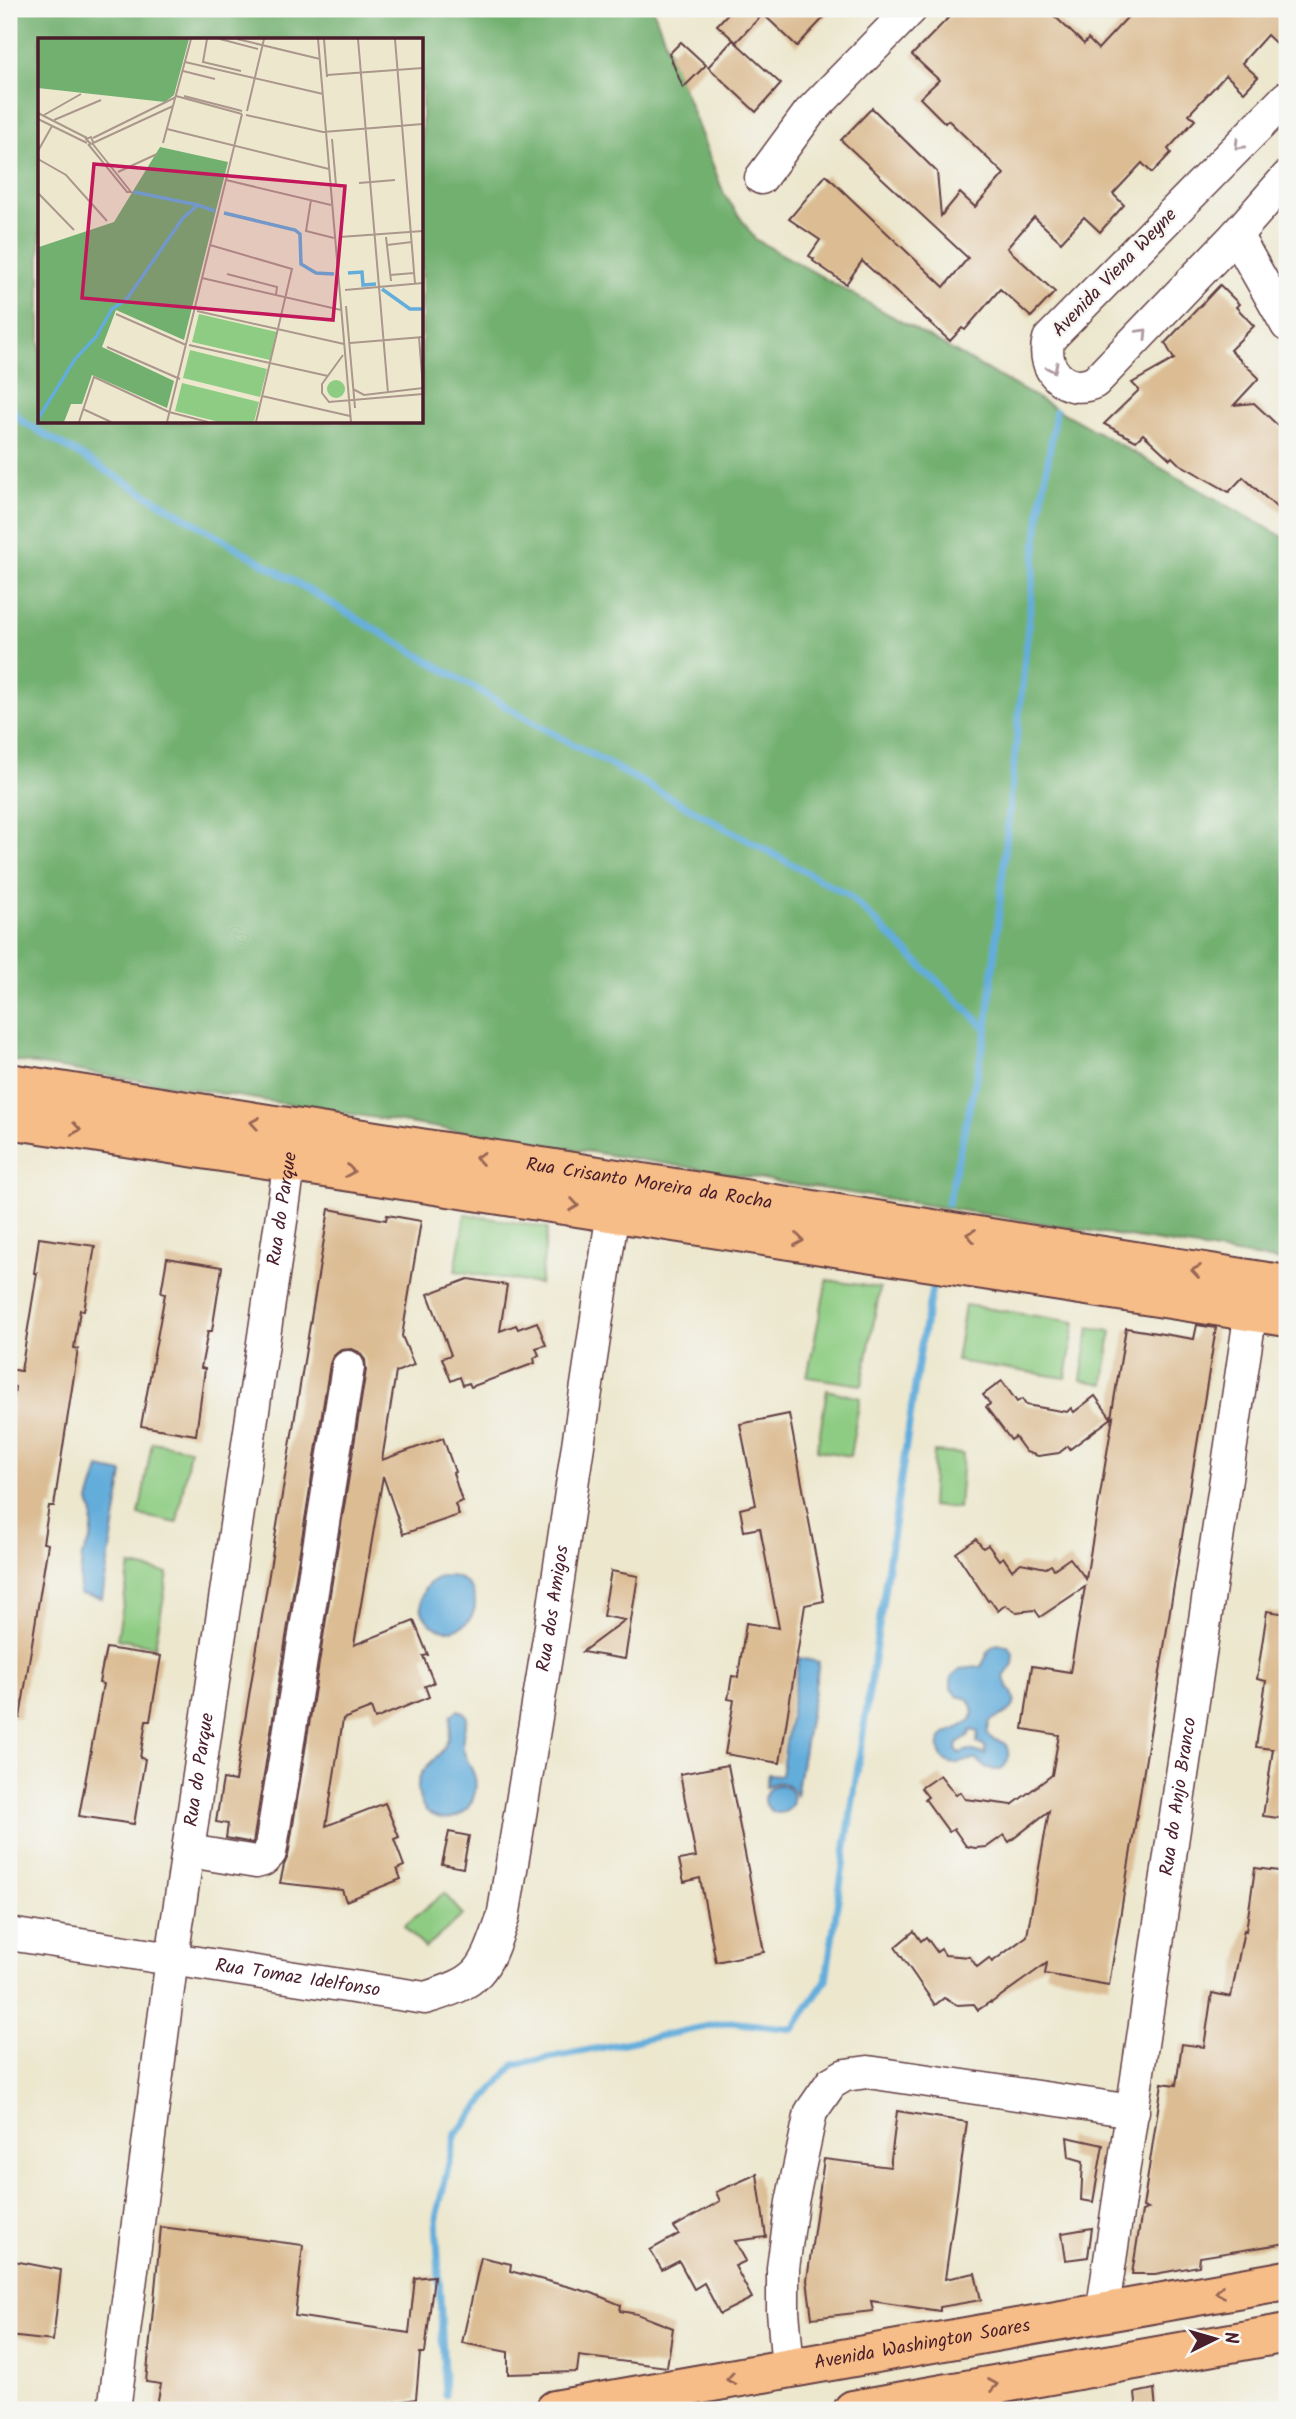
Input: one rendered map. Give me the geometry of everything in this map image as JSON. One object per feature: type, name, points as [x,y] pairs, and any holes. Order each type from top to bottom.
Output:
[{"type":"main road","name":"Rua Crisanto Moreira da Rocha","points":[[9,1083],[292,1146]]},
{"type":"main road","name":"Rua Crisanto Moreira da Rocha","points":[[9,1119],[292,1146],[1264,1292],[1287,1317]]},
{"type":"main road","name":"Avenida Washington Soares","points":[[555,2410],[1287,2280]]},
{"type":"main road","points":[[853,2410],[1287,2333]]},
{"type":"street","points":[[761,178],[809,113],[911,9]]},
{"type":"street","name":"Avenida Viena Weyne","points":[[1287,97],[1049,339],[1048,357],[1052,370],[1059,379],[1073,386],[1087,386],[1095,382],[1236,235],[1287,177]]},
{"type":"street","points":[[1236,235],[1287,325]]},
{"type":"street","name":"Rua do Parque","points":[[114,2410],[172,1958],[292,1146]]},
{"type":"street","name":"Rua dos Amigos","points":[[425,1998],[457,1988],[480,1972],[489,1957],[503,1918],[551,1626],[615,1195]]},
{"type":"street","name":"Rua do Anjo Branco","points":[[1102,2314],[1264,1292]]},
{"type":"street","points":[[188,1851],[256,1862],[263,1860],[270,1853],[348,1367]]},
{"type":"street","name":"Rua Tomaz Idelfonso","points":[[9,1934],[425,1998]]},
{"type":"street","points":[[788,2369],[783,2311],[783,2268],[811,2112],[831,2082],[845,2075],[869,2072],[1133,2110]]},
{"type":"green space","points":[[9,9],[653,9],[724,194],[755,239],[1287,539],[1287,1262],[9,1060]]},
{"type":"green space","points":[[465,1214],[548,1228],[540,1284],[455,1271]]},
{"type":"green space","points":[[827,1280],[880,1288],[862,1385],[807,1377]]},
{"type":"green space","points":[[965,1305],[1075,1322],[1066,1378],[956,1361]]},
{"type":"green space","points":[[1089,1328],[1111,1331],[1104,1384],[1081,1380]]},
{"type":"green space","points":[[827,1390],[860,1398],[850,1456],[817,1450]]},
{"type":"green space","points":[[152,1442],[190,1449],[177,1523],[139,1515]]},
{"type":"green space","points":[[934,1452],[963,1454],[959,1508],[931,1506]]},
{"type":"green space","points":[[130,1566],[168,1573],[155,1646],[117,1639]]},
{"type":"green space","points":[[444,1893],[463,1915],[425,1948],[404,1926]]},
{"type":"water","points":[[99,1468],[123,1473],[102,1598],[79,1594],[82,1555],[91,1540],[92,1531],[93,1515],[89,1501]]},
{"type":"water","points":[[448,1576],[467,1584],[475,1603],[467,1622],[448,1630],[429,1622],[421,1603],[429,1584]]},
{"type":"water","points":[[995,1645],[1008,1646],[1014,1654],[1013,1664],[1004,1677],[1014,1704],[1008,1712],[990,1721],[987,1734],[992,1739],[1005,1743],[1007,1761],[998,1770],[986,1767],[977,1760],[950,1763],[941,1755],[941,1740],[947,1733],[965,1725],[973,1716],[968,1699],[957,1696],[951,1689],[951,1677],[960,1669],[980,1667],[989,1650]],"holes":[[[971,1730],[978,1732],[977,1743],[986,1747],[985,1754],[969,1750],[960,1753],[956,1749],[957,1743],[968,1736]]]},
{"type":"water","points":[[799,1658],[819,1662],[796,1795],[783,1783],[766,1787],[768,1774],[781,1775]]},
{"type":"water","points":[[458,1710],[467,1717],[463,1748],[475,1778],[475,1790],[465,1811],[455,1817],[442,1818],[425,1809],[418,1786],[424,1770],[445,1746],[451,1715]]},
{"type":"water","points":[[779,1785],[789,1789],[793,1799],[789,1809],[779,1813],[769,1809],[765,1799],[769,1789]]},
{"type":"building","points":[[732,9],[832,9],[797,46],[763,14],[736,42],[717,25]]},
{"type":"building","points":[[957,9],[1047,9],[1084,44],[1088,39],[1098,49],[1135,9],[1287,9],[1287,54],[1267,35],[1242,63],[1258,77],[1244,92],[1226,75],[1189,114],[1195,120],[1168,149],[1171,153],[1152,173],[1142,163],[1113,194],[1124,205],[1100,232],[1084,217],[1061,242],[1034,217],[1007,248],[1055,292],[1031,317],[1000,289],[965,330],[962,328],[950,341],[862,261],[846,284],[813,261],[809,256],[820,240],[789,219],[826,175],[944,287],[968,258],[841,140],[872,108],[937,172],[941,216],[960,193],[975,207],[1004,174],[948,120],[945,123],[920,98],[939,80],[912,55]]},
{"type":"building","points":[[733,40],[781,84],[756,112],[708,67]]},
{"type":"building","points":[[681,42],[706,65],[683,88],[669,54]]},
{"type":"building","points":[[1220,285],[1239,304],[1236,307],[1254,326],[1230,350],[1259,378],[1234,405],[1254,403],[1287,434],[1287,517],[1243,477],[1229,492],[1172,457],[1170,459],[1143,434],[1136,441],[1104,424],[1139,390],[1132,383],[1174,359],[1165,343]]},
{"type":"building","points":[[329,1209],[386,1220],[387,1215],[421,1221],[402,1336],[414,1365],[396,1372],[382,1460],[443,1438],[462,1501],[455,1504],[459,1515],[403,1534],[383,1476],[354,1645],[414,1621],[428,1655],[423,1656],[434,1683],[425,1686],[429,1697],[375,1719],[371,1708],[343,1719],[326,1826],[385,1803],[399,1837],[394,1839],[404,1866],[397,1869],[401,1879],[346,1901],[342,1890],[280,1883],[288,1856],[366,1370],[365,1360],[359,1352],[352,1349],[341,1350],[333,1356],[330,1364],[253,1843],[226,1838],[228,1824],[216,1822],[223,1779],[235,1781]]},
{"type":"building","points":[[39,1238],[95,1246],[84,1311],[80,1310],[74,1348],[78,1349],[54,1506],[49,1506],[43,1543],[48,1544],[20,1718],[9,1717],[9,1431],[15,1387],[9,1384],[9,1369],[21,1371],[37,1273],[34,1273]]},
{"type":"building","points":[[167,1258],[222,1267],[212,1331],[208,1331],[201,1368],[205,1369],[196,1435],[141,1426],[165,1294],[161,1293]]},
{"type":"building","points":[[468,1279],[507,1285],[500,1331],[516,1325],[518,1329],[537,1322],[546,1345],[536,1348],[539,1355],[534,1358],[535,1363],[471,1387],[469,1383],[463,1385],[460,1377],[451,1381],[442,1358],[451,1355],[428,1294]]},
{"type":"building","points":[[1197,1325],[1216,1328],[1109,1985],[1045,1974],[1047,1963],[978,2010],[974,2004],[957,2005],[944,1998],[935,2005],[895,1947],[914,1931],[921,1941],[926,1937],[937,1952],[941,1949],[945,1955],[970,1957],[977,1967],[989,1958],[992,1962],[1027,1936],[1049,1811],[1009,1842],[1004,1835],[987,1847],[975,1848],[966,1846],[954,1829],[949,1832],[925,1799],[928,1797],[921,1788],[940,1775],[956,1795],[960,1792],[965,1799],[1012,1805],[1052,1775],[1059,1735],[1023,1729],[1032,1666],[1070,1672],[1085,1587],[1040,1617],[1035,1610],[1016,1612],[1005,1605],[998,1611],[990,1600],[988,1601],[956,1553],[976,1539],[983,1548],[988,1545],[999,1560],[1003,1557],[1012,1570],[1021,1563],[1046,1568],[1051,1565],[1054,1569],[1070,1558],[1086,1579],[1113,1417],[1070,1449],[1068,1446],[1059,1453],[1038,1456],[1026,1452],[1015,1437],[1011,1440],[986,1407],[990,1404],[983,1395],[1002,1381],[1017,1402],[1022,1399],[1026,1405],[1067,1412],[1071,1408],[1074,1412],[1095,1396],[1111,1418],[1126,1328],[1194,1339]]},
{"type":"building","points":[[789,1414],[824,1601],[805,1605],[780,1763],[725,1754],[734,1700],[728,1699],[732,1676],[738,1677],[746,1623],[779,1628],[760,1528],[744,1531],[740,1509],[756,1505],[740,1424]]},
{"type":"building","points":[[611,1571],[638,1576],[625,1659],[582,1652],[625,1620],[603,1616]]},
{"type":"building","points":[[1267,1611],[1287,1614],[1287,1819],[1263,1816],[1273,1749],[1256,1747],[1266,1681],[1257,1679]]},
{"type":"building","points":[[106,1648],[161,1656],[150,1721],[146,1721],[140,1758],[145,1759],[134,1824],[79,1816],[103,1684],[99,1683]]},
{"type":"building","points":[[728,1765],[764,1952],[716,1962],[700,1878],[684,1882],[679,1860],[696,1857],[680,1774]]},
{"type":"building","points":[[449,1832],[469,1836],[463,1868],[442,1864]]},
{"type":"building","points":[[1255,1868],[1287,1872],[1287,2243],[1200,2257],[1199,2266],[1155,2274],[1132,2274],[1142,2211],[1148,2209],[1143,2207],[1162,2083],[1176,2085],[1182,2044],[1204,2047],[1212,1993],[1231,1997],[1244,1930],[1246,1931]]},
{"type":"building","points":[[897,2111],[967,2122],[945,2279],[975,2273],[981,2300],[940,2307],[940,2311],[871,2301],[873,2311],[812,2318],[807,2280],[824,2159],[890,2167]]},
{"type":"building","points":[[1067,2137],[1103,2145],[1093,2202],[1081,2200],[1083,2161],[1069,2157]]},
{"type":"building","points":[[757,2174],[766,2237],[735,2241],[746,2261],[735,2266],[752,2298],[720,2314],[704,2283],[694,2289],[679,2261],[662,2270],[650,2250],[679,2234],[674,2227],[720,2201],[716,2192]]},
{"type":"building","points":[[161,2227],[303,2245],[295,2316],[409,2333],[415,2278],[434,2276],[425,2353],[420,2353],[416,2399],[348,2410],[156,2410],[161,2384],[146,2382]]},
{"type":"building","points":[[1092,2228],[1088,2257],[1066,2260],[1062,2233]]},
{"type":"building","points":[[481,2257],[511,2264],[510,2271],[592,2293],[621,2305],[620,2311],[637,2314],[673,2328],[667,2367],[579,2356],[577,2372],[508,2374],[508,2352],[462,2343]]},
{"type":"building","points":[[9,2260],[61,2270],[53,2341],[9,2336]]},
{"type":"building","points":[[1154,2389],[1156,2410],[1137,2410],[1135,2393]]},
{"type":"waterway","points":[[9,405],[22,421],[534,723],[848,895],[987,1029],[948,1203]]},
{"type":"waterway","points":[[987,1029],[1040,510],[1056,411]]},
{"type":"waterway","points":[[445,2394],[436,2218],[456,2134],[514,2065],[730,2022],[793,2029],[826,1980],[921,1345],[932,1289]]}]
